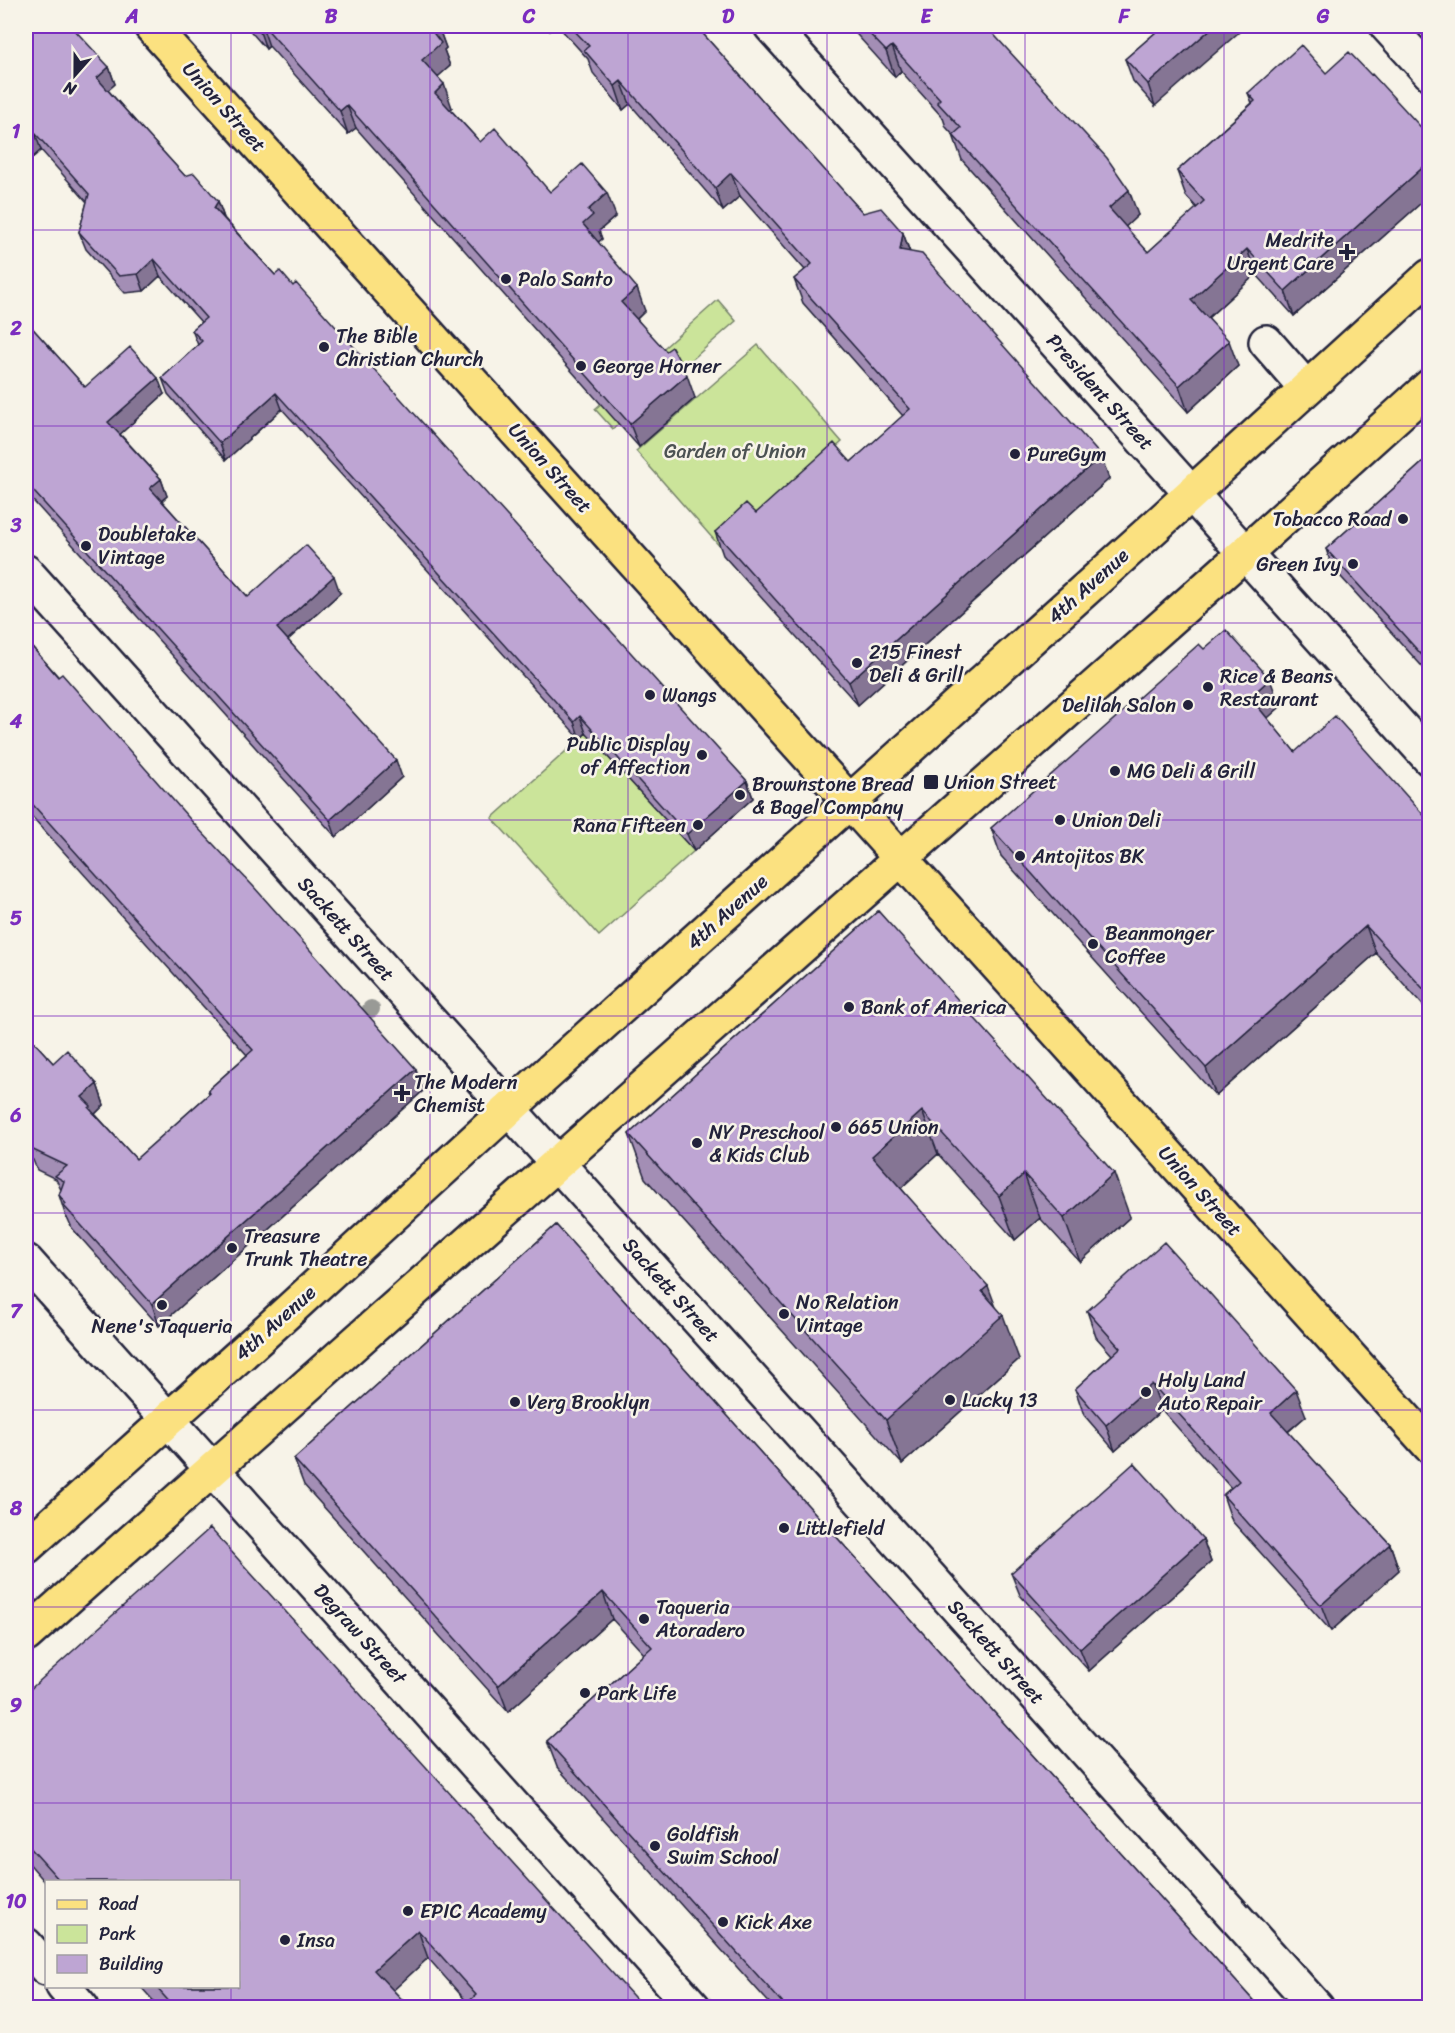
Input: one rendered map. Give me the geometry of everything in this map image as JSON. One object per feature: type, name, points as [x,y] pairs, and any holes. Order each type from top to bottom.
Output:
[{"type":"main road","name":"Union Street","points":[[151,26],[1430,1446]]},
{"type":"main road","name":"4th Avenue","points":[[26,1547],[1430,276]]},
{"type":"main road","points":[[26,1635],[1244,554],[1430,386]]},
{"type":"street","name":"President Street","points":[[771,26],[1430,759]]},
{"type":"street","points":[[1387,26],[1430,73]]},
{"type":"street","points":[[1266,342],[1306,388]]},
{"type":"street","name":"Sackett Street","points":[[26,572],[1317,2007]]},
{"type":"street","name":"Degraw Street","points":[[26,1261],[694,2007]]},
{"type":"street","points":[[26,1945],[45,1967]]},
{"type":"street","points":[[65,1988],[82,2007]]},
{"type":"green space","points":[[718,300],[736,321],[613,429],[595,409]]},
{"type":"green space","name":"Garden of Union","points":[[758,345],[842,442],[722,549],[636,451]]},
{"type":"green space","points":[[586,733],[694,851],[599,936],[492,818]]},
{"type":"building","points":[[26,26],[71,26],[109,67],[97,78],[136,122],[185,176],[194,173],[218,201],[214,208],[275,275],[280,271],[293,286],[296,283],[747,781],[687,834],[580,716],[574,722],[276,393],[220,443],[162,378],[202,341],[192,330],[206,318],[154,259],[138,274],[119,276],[79,232],[89,194],[35,133],[26,142]]},
{"type":"building","points":[[264,26],[436,26],[431,30],[441,43],[422,60],[444,84],[435,93],[480,142],[495,128],[550,192],[582,164],[607,193],[588,210],[593,215],[583,224],[637,288],[621,302],[666,351],[672,347],[687,375],[630,424],[347,105],[340,111]]},
{"type":"building","points":[[570,26],[696,26],[863,213],[881,208],[903,233],[900,250],[922,254],[1101,456],[849,682],[715,532],[746,503],[756,513],[834,443],[851,462],[910,409],[794,279],[812,264],[731,173],[715,188],[621,81],[615,86],[584,50],[589,46]]},
{"type":"building","points":[[862,26],[986,26],[1107,158],[1129,190],[1109,208],[1148,252],[1204,201],[1177,171],[1255,101],[1248,93],[1301,45],[1326,73],[1349,52],[1430,137],[1430,161],[1285,291],[1247,249],[1191,300],[1229,341],[1179,386],[953,135],[961,128],[937,102],[940,99],[892,46],[886,51]]},
{"type":"building","points":[[1163,26],[1214,26],[1148,84],[1125,59]]},
{"type":"building","points":[[26,321],[85,387],[130,347],[158,378],[108,422],[161,479],[150,488],[248,597],[306,545],[334,576],[277,628],[396,760],[330,820],[26,483]]},
{"type":"building","points":[[1430,456],[1430,664],[1326,549]]},
{"type":"building","points":[[1226,630],[1270,679],[1250,697],[1295,752],[1335,716],[1430,822],[1430,996],[1366,926],[1206,1068],[991,828],[1199,644],[1204,649]]},
{"type":"building","points":[[26,640],[58,677],[62,674],[416,1069],[152,1304],[64,1206],[66,1204],[59,1195],[64,1181],[55,1176],[67,1166],[29,1148],[26,1139],[26,1033],[53,1063],[67,1050],[97,1084],[82,1097],[91,1106],[89,1108],[136,1159],[210,1093],[208,1090],[253,1050],[26,797]]},
{"type":"building","points":[[878,911],[1114,1173],[1064,1218],[1024,1174],[999,1196],[922,1111],[872,1156],[988,1286],[982,1291],[1003,1315],[886,1420],[629,1134]]},
{"type":"building","points":[[556,1225],[1259,2007],[786,2007],[547,1741],[652,1647],[603,1592],[498,1686],[294,1459]]},
{"type":"building","points":[[1164,1242],[1296,1390],[1271,1413],[1390,1544],[1321,1605],[1223,1495],[1239,1481],[1152,1384],[1106,1425],[1075,1389],[1120,1348],[1087,1311]]},
{"type":"building","points":[[1134,1463],[1203,1539],[1080,1649],[1011,1573]]},
{"type":"building","points":[[210,1528],[643,2007],[463,2007],[476,1995],[418,1930],[374,1970],[409,2007],[174,2007],[157,1988],[240,1988],[240,1880],[59,1880],[26,1843],[26,1693]]},
{"type":"place","name":"Medrite Urgent Care","points":[[1347,252]]},
{"type":"place","name":"Palo Santo","points":[[506,279]]},
{"type":"place","name":"The Bible Christian Church","points":[[324,347]]},
{"type":"place","name":"George Horner","points":[[581,366]]},
{"type":"place","name":"PureGym","points":[[1015,454]]},
{"type":"place","name":"Tobacco Road","points":[[1403,519]]},
{"type":"place","name":"Doubletake Vintage","points":[[86,546]]},
{"type":"place","name":"Green Ivy","points":[[1353,564]]},
{"type":"place","name":"215 Finest Deli & Grill","points":[[857,663]]},
{"type":"place","name":"Rice & Beans Restaurant","points":[[1208,687]]},
{"type":"place","name":"Wangs","points":[[650,695]]},
{"type":"place","name":"Delilah Salon","points":[[1188,705]]},
{"type":"place","name":"Public Display of Affection","points":[[702,755]]},
{"type":"place","name":"MG Deli & Grill","points":[[1115,771]]},
{"type":"place","name":"Union Street","points":[[931,782]]},
{"type":"place","name":"Brownstone Bread & Bagel Company","points":[[740,795]]},
{"type":"place","name":"Union Deli","points":[[1060,820]]},
{"type":"place","name":"Rana Fifteen","points":[[698,825]]},
{"type":"place","name":"Antojitos BK","points":[[1020,856]]},
{"type":"place","name":"Beanmonger Coffee","points":[[1093,944]]},
{"type":"place","name":"Bank of America","points":[[849,1007]]},
{"type":"place","name":"The Modern Chemist","points":[[402,1093]]},
{"type":"place","name":"665 Union","points":[[836,1127]]},
{"type":"place","name":"NY Preschool & Kids Club","points":[[697,1143]]},
{"type":"place","name":"Treasure Trunk Theatre","points":[[232,1248]]},
{"type":"place","name":"Nene's Taqueria","points":[[162,1305]]},
{"type":"place","name":"No Relation Vintage","points":[[784,1314]]},
{"type":"place","name":"Holy Land Auto Repair","points":[[1146,1392]]},
{"type":"place","name":"Lucky 13","points":[[950,1400]]},
{"type":"place","name":"Verg Brooklyn","points":[[515,1402]]},
{"type":"place","name":"Littlefield","points":[[784,1528]]},
{"type":"place","name":"Taqueria Atoradero","points":[[644,1619]]},
{"type":"place","name":"Park Life","points":[[585,1693]]},
{"type":"place","name":"Goldfish Swim School","points":[[655,1846]]},
{"type":"place","name":"EPIC Academy","points":[[408,1911]]},
{"type":"place","name":"Kick Axe","points":[[723,1922]]},
{"type":"place","name":"Insa","points":[[285,1940]]}]
